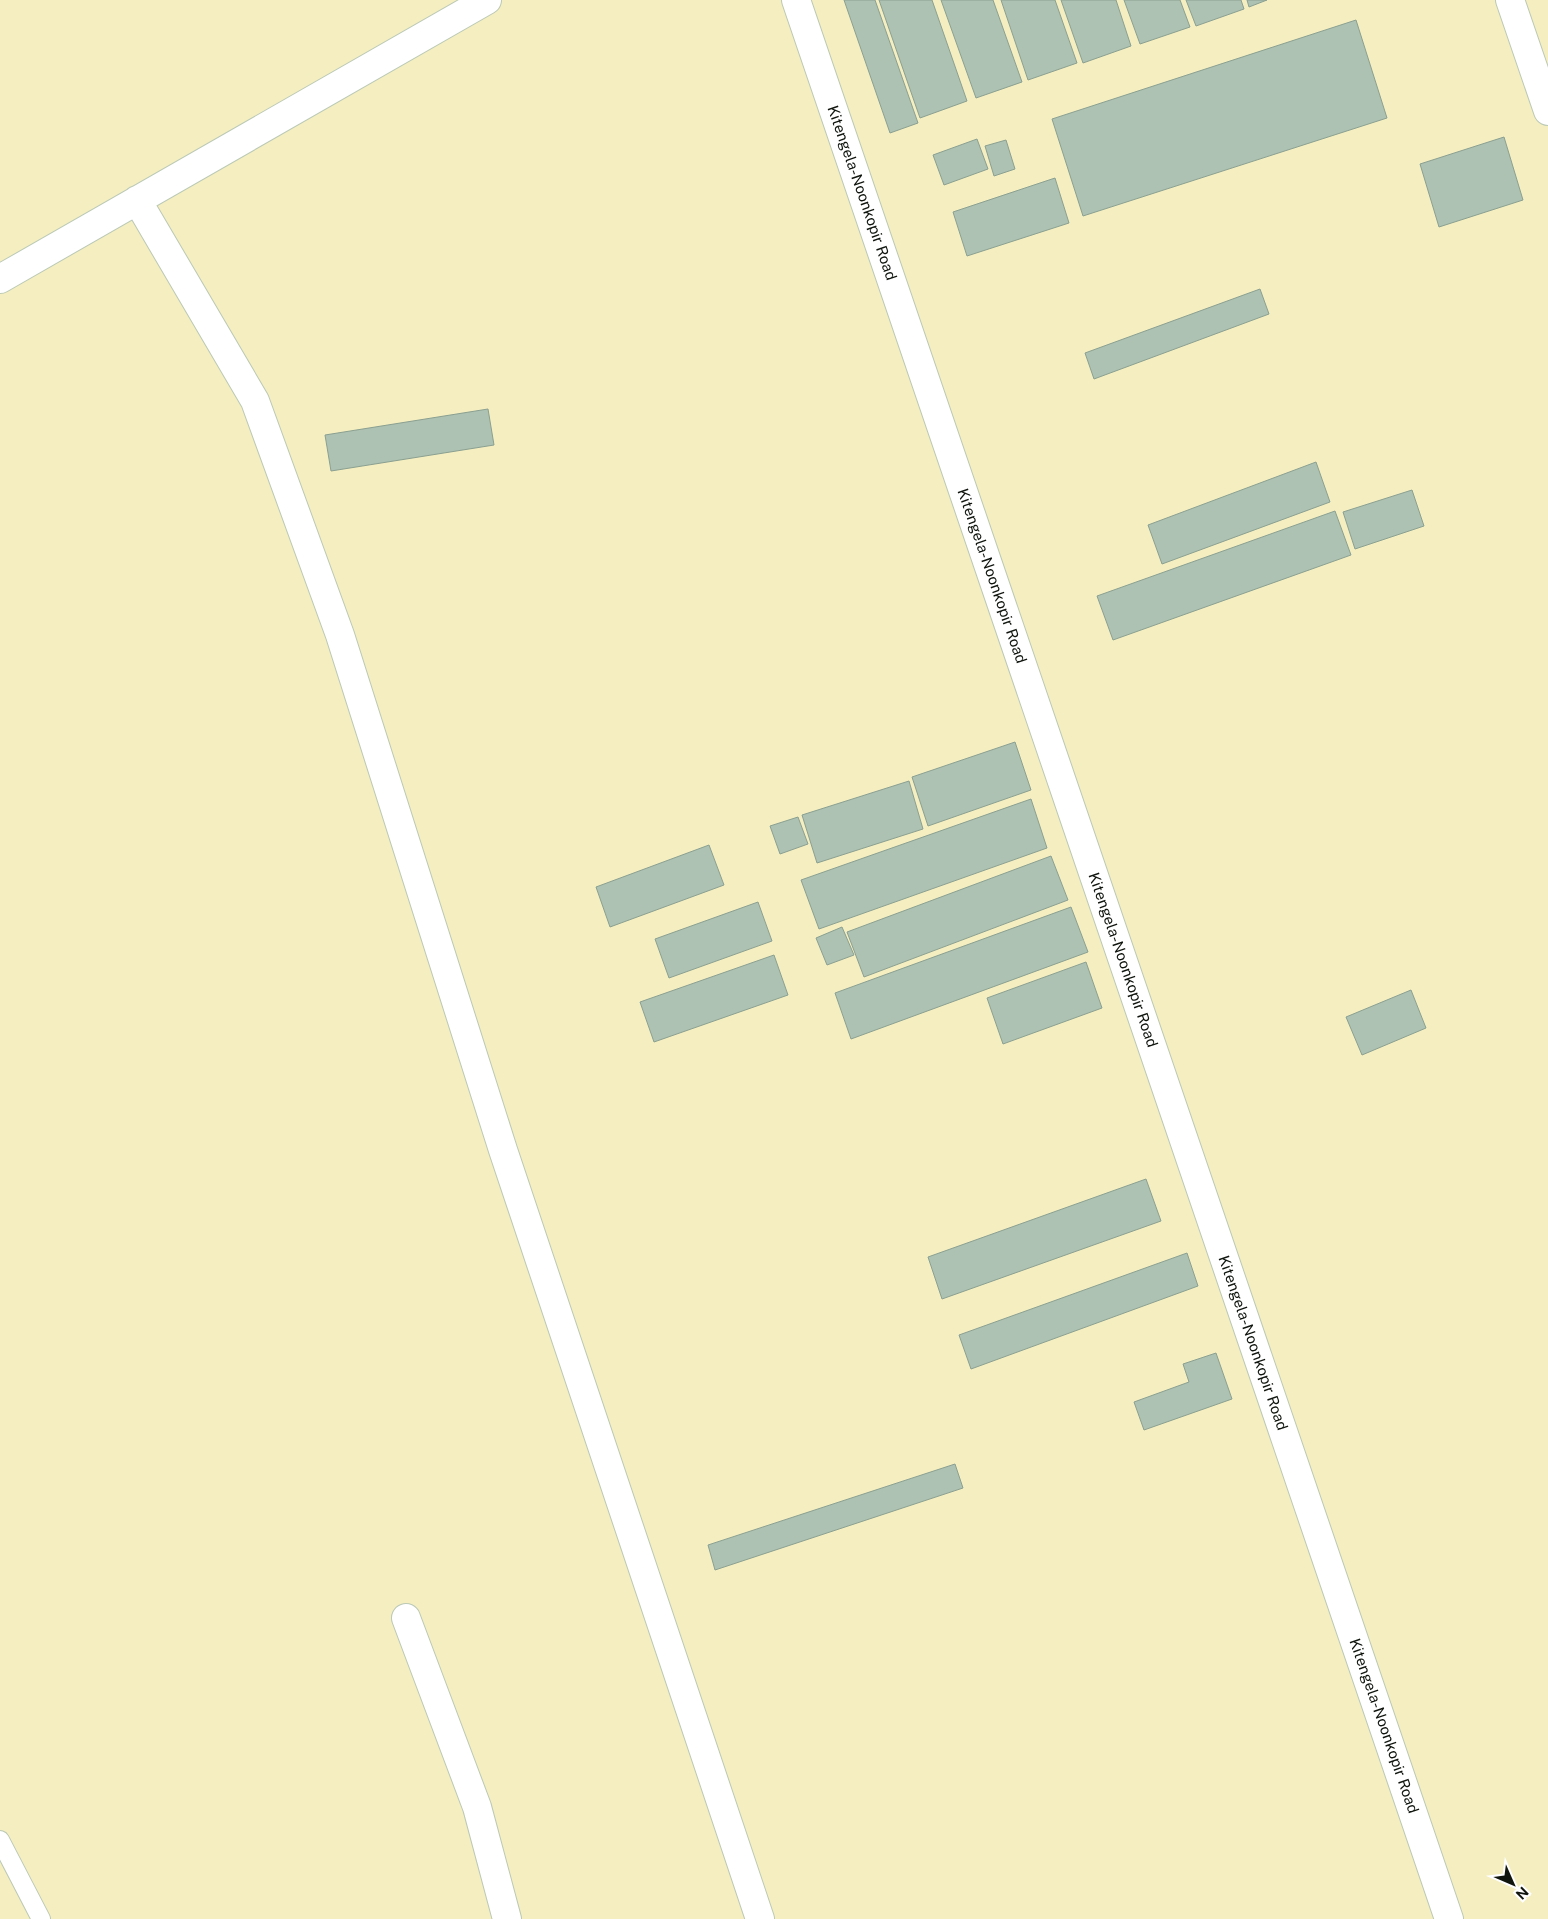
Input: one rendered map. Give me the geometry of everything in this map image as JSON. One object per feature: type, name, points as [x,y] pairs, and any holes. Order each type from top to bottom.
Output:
[{"type":"street","points":[[0,279],[487,0]]},
{"type":"street","name":"Kitengela-Noonkopir Road","points":[[796,0],[1449,1919]]},
{"type":"street","points":[[1510,0],[1548,111]]},
{"type":"street","points":[[137,200],[255,401],[337,625],[503,1150],[760,1919]]},
{"type":"street","points":[[406,1618],[477,1807],[507,1919]]},
{"type":"lane","points":[[0,1840],[41,1919]]},
{"type":"shaded area","points":[[0,0],[1548,0],[1548,1919],[0,1919]]},
{"type":"building","points":[[844,0],[875,0],[918,123],[890,133]]},
{"type":"building","points":[[879,0],[932,0],[967,101],[920,118]]},
{"type":"building","points":[[941,0],[993,0],[1022,82],[976,98]]},
{"type":"building","points":[[1001,0],[1055,0],[1077,63],[1028,80]]},
{"type":"building","points":[[1061,0],[1116,0],[1131,46],[1083,63]]},
{"type":"building","points":[[1124,0],[1180,0],[1190,27],[1140,44]]},
{"type":"building","points":[[1186,0],[1241,0],[1244,9],[1196,26]]},
{"type":"building","points":[[1247,0],[1267,0],[1249,7]]},
{"type":"building","points":[[1356,20],[1387,118],[1083,216],[1052,119]]},
{"type":"building","points":[[1504,137],[1523,200],[1439,227],[1420,164]]},
{"type":"building","points":[[977,139],[988,169],[944,185],[933,155]]},
{"type":"building","points":[[1006,140],[1015,169],[994,176],[985,146]]},
{"type":"building","points":[[1055,178],[1069,223],[967,256],[953,212]]},
{"type":"building","points":[[1260,289],[1269,314],[1094,379],[1085,353]]},
{"type":"building","points":[[488,409],[494,445],[331,471],[325,435]]},
{"type":"building","points":[[1316,462],[1330,502],[1162,564],[1148,525]]},
{"type":"building","points":[[1412,490],[1424,526],[1355,549],[1343,512]]},
{"type":"building","points":[[1335,511],[1351,555],[1113,640],[1097,596]]},
{"type":"building","points":[[1015,742],[1031,790],[928,826],[912,777]]},
{"type":"building","points":[[909,781],[923,829],[817,863],[802,815]]},
{"type":"building","points":[[1031,799],[1047,848],[819,929],[801,880]]},
{"type":"building","points":[[798,817],[808,844],[780,854],[770,826]]},
{"type":"building","points":[[709,845],[724,885],[610,927],[596,887]]},
{"type":"building","points":[[1051,856],[1068,900],[864,977],[847,932]]},
{"type":"building","points":[[758,902],[772,941],[669,978],[655,939]]},
{"type":"building","points":[[1071,907],[1088,952],[851,1039],[835,993]]},
{"type":"building","points":[[842,927],[854,955],[827,965],[816,938]]},
{"type":"building","points":[[774,955],[788,995],[654,1042],[640,1002]]},
{"type":"building","points":[[1086,962],[1102,1008],[1003,1044],[987,998]]},
{"type":"building","points":[[1411,990],[1426,1028],[1362,1055],[1346,1017]]},
{"type":"building","points":[[1146,1179],[1161,1221],[942,1299],[928,1257]]},
{"type":"building","points":[[1187,1253],[1198,1286],[971,1369],[959,1335]]},
{"type":"building","points":[[1216,1353],[1232,1399],[1144,1430],[1134,1402],[1189,1382],[1183,1364]]},
{"type":"building","points":[[955,1464],[963,1488],[715,1570],[708,1545]]}]
